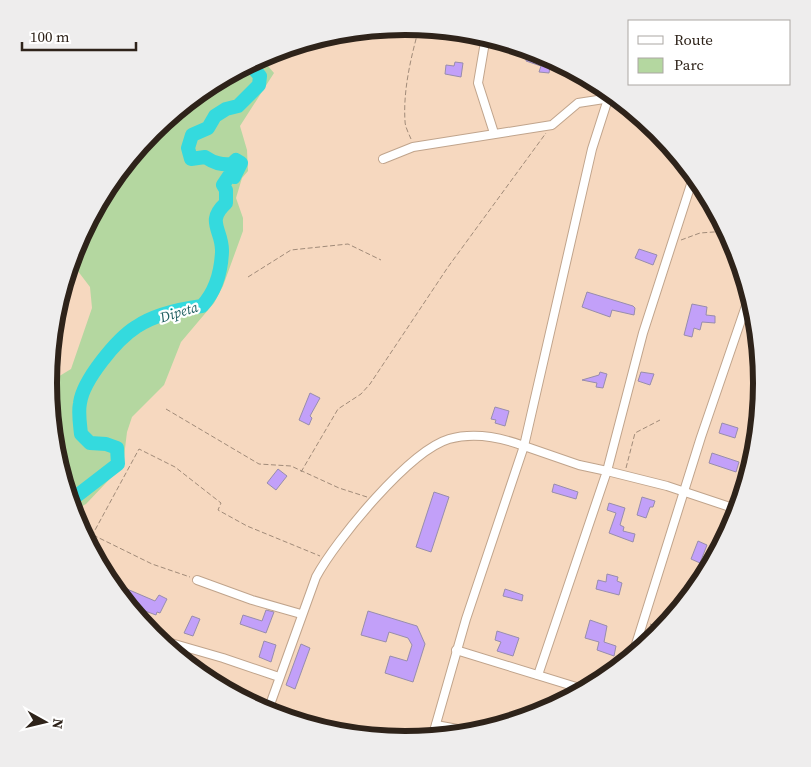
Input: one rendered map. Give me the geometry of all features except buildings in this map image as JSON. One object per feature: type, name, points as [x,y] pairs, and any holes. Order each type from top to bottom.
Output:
[{"type":"street","points":[[485,45],[478,83],[494,133]]},
{"type":"street","points":[[383,159],[413,147],[552,125],[578,103],[607,99]]},
{"type":"street","points":[[434,730],[456,650],[524,446],[592,150],[608,100]]},
{"type":"street","points":[[538,676],[607,471],[643,333],[691,184]]},
{"type":"street","points":[[637,644],[704,428],[745,308]]},
{"type":"street","points":[[270,704],[316,577],[327,559],[372,499],[424,453],[448,439],[480,435],[524,446],[579,465],[685,492],[731,507]]},
{"type":"street","points":[[198,580],[252,600],[302,614]]},
{"type":"street","points":[[174,644],[279,677]]},
{"type":"street","points":[[456,650],[576,687]]},
{"type":"street","points":[[436,725],[454,728]]},
{"type":"path","points":[[413,147],[405,122],[410,59],[418,36]]},
{"type":"path","points":[[301,472],[338,409],[361,394],[370,384],[448,267],[552,125]]},
{"type":"path","points":[[672,243],[700,233],[719,231]]},
{"type":"path","points":[[248,277],[292,250],[348,244],[381,260]]},
{"type":"path","points":[[166,408],[259,464],[291,466],[339,488],[372,499]]},
{"type":"path","points":[[624,476],[635,432],[660,420]]},
{"type":"path","points":[[198,580],[152,564],[93,535],[139,449],[175,467],[196,483],[221,503],[218,510],[247,526],[327,559]]},
{"type":"path","points":[[645,622],[656,626]]},
{"type":"green space","points":[[267,64],[274,73],[240,126],[247,150],[248,171],[242,178],[236,198],[243,218],[243,231],[223,286],[214,303],[181,342],[164,385],[132,417],[127,432],[123,465],[86,504],[80,507],[69,474],[60,429],[57,377],[71,369],[92,308],[90,287],[76,269],[93,229],[129,171],[159,137],[193,107],[231,82]]},
{"type":"waterway","name":"Dipeta","points":[[75,497],[118,464],[117,448],[106,444],[90,443],[81,434],[80,403],[82,394],[94,372],[111,350],[136,327],[159,315],[202,306],[207,301],[216,282],[222,252],[222,244],[216,221],[220,210],[226,203],[226,190],[223,185],[229,176],[234,177],[241,163],[236,160],[232,164],[221,164],[205,157],[191,159],[188,148],[192,135],[208,128],[215,116],[226,109],[238,106],[259,85],[260,76],[254,70]]}]
